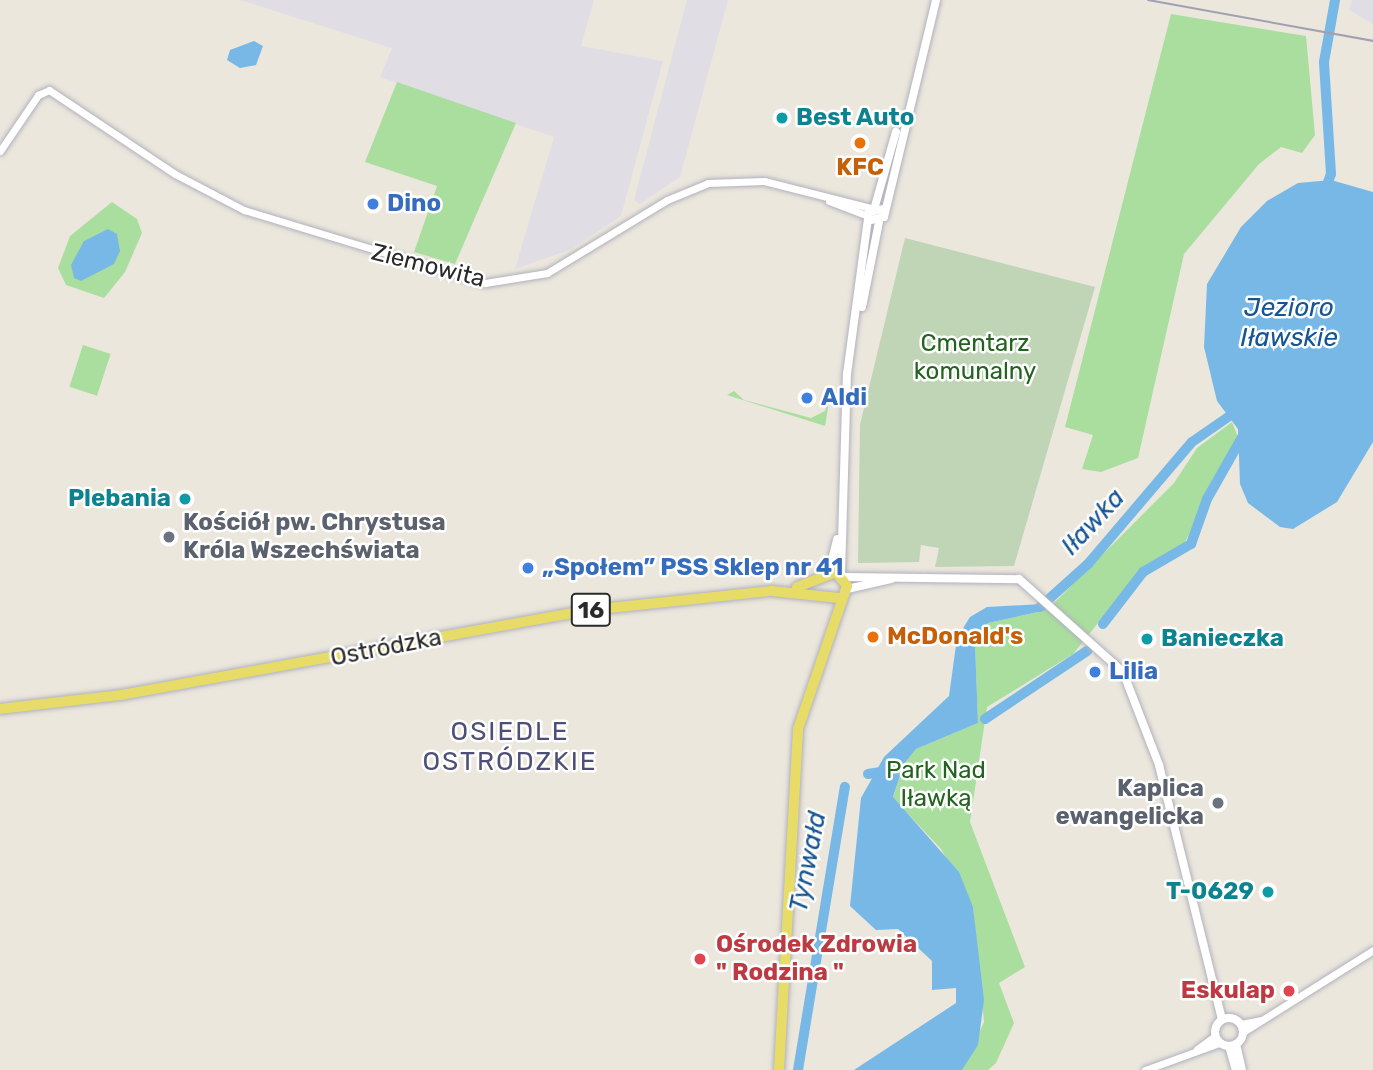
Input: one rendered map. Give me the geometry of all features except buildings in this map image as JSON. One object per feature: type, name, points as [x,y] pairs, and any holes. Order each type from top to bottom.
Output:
[{"type":"main road","points":[[779,1070],[798,729],[839,598],[847,589],[843,575],[841,519],[843,407],[853,337],[875,213],[936,0]]},
{"type":"main road","points":[[821,655],[825,576],[841,519]]},
{"type":"main road","name":"Ostródzka","points":[[772,592],[825,576],[1007,575],[1044,597],[1123,672],[1137,695],[1226,1019]]},
{"type":"main road","name":"Ostródzka","points":[[847,589],[908,576]]},
{"type":"main road","name":"Ostródzka","points":[[0,709],[121,695],[590,610],[772,592],[839,598]]},
{"type":"main road","points":[[1236,1070],[1233,1045],[1242,1028],[1226,1019],[1217,1039],[1233,1045],[1242,1070]]},
{"type":"street","name":"Ziemowita","points":[[0,151],[47,89],[175,174],[244,210],[485,283],[547,274],[667,200],[708,183],[764,181],[875,213]]},
{"type":"street","points":[[1242,1028],[1262,1020],[1373,950]]},
{"type":"street","points":[[1145,1070],[1217,1039]]},
{"type":"shaded area","points":[[240,0],[594,0],[581,46],[663,61],[621,216],[569,250],[515,269],[554,137],[380,77],[392,48]]},
{"type":"shaded area","points":[[687,0],[728,0],[680,177],[640,204],[634,200]]},
{"type":"shaded area","points":[[1352,0],[1373,0],[1373,24],[1349,10]]},
{"type":"green space","points":[[1171,14],[1306,36],[1315,135],[1302,153],[1281,147],[1259,164],[1184,254],[1138,458],[1101,472],[1082,469],[1093,435],[1065,427]]},
{"type":"green space","points":[[397,82],[516,123],[455,264],[414,252],[437,186],[365,162]]},
{"type":"green space","points":[[112,202],[137,219],[142,233],[125,272],[104,298],[66,285],[58,268],[70,236]]},
{"type":"green space","name":"Cmentarz komunalny","points":[[905,238],[1095,287],[1014,566],[935,567],[939,548],[921,545],[919,562],[858,563],[860,425]]},
{"type":"green space","points":[[83,345],[111,354],[97,396],[69,387]]},
{"type":"green space","points":[[831,389],[825,426],[727,395],[734,391],[744,400],[811,418],[825,411]]},
{"type":"green space","name":"Park Nad Iławką","points":[[1232,422],[1239,440],[1183,546],[1139,572],[1073,654],[987,707],[970,822],[1025,967],[999,983],[1014,1023],[996,1063],[988,1070],[962,1070],[984,1022],[973,907],[941,849],[893,798],[904,764],[916,749],[978,723],[975,643],[988,623],[1047,610],[1174,483],[1197,448]]},
{"type":"water","points":[[254,41],[263,46],[256,65],[240,68],[227,60],[230,50]]},
{"type":"water","name":"Jezioro Iławskie","points":[[1331,180],[1373,192],[1373,442],[1337,502],[1293,529],[1280,527],[1248,503],[1240,484],[1238,429],[1217,401],[1204,347],[1207,284],[1241,227],[1267,201],[1298,183]]},
{"type":"water","points":[[108,229],[117,234],[120,251],[114,264],[81,281],[74,278],[71,265],[84,241]]},
{"type":"water","points":[[1043,604],[1047,610],[988,623],[975,643],[978,723],[916,749],[904,764],[893,797],[959,872],[973,907],[984,1000],[978,1045],[962,1070],[854,1070],[956,1003],[956,988],[932,990],[932,961],[898,929],[876,930],[850,906],[861,798],[884,757],[949,696],[957,638],[970,617],[987,607]]},
{"type":"waterway","name":"Iławka","points":[[1324,193],[1331,174],[1324,62],[1335,0]]},
{"type":"waterway","name":"Iławka","points":[[1040,607],[1088,564],[1192,442],[1231,415],[1238,403]]},
{"type":"waterway","name":"Iławka","points":[[1103,624],[1143,572],[1191,544],[1207,499],[1244,434]]},
{"type":"waterway","name":"Iławka","points":[[985,719],[1087,651]]},
{"type":"waterway","name":"Tynwałd","points":[[868,774],[887,771]]},
{"type":"waterway","name":"Tynwałd","points":[[798,1070],[845,787]]},
{"type":"railway","points":[[1148,0],[1373,41]]},
{"type":"place","name":"Best Auto","points":[[782,118]]},
{"type":"place","name":"KFC","points":[[860,143]]},
{"type":"place","name":"Dino","points":[[373,204]]},
{"type":"place","name":"Aldi","points":[[807,398]]},
{"type":"place","name":"Plebania","points":[[185,499]]},
{"type":"place","name":"Kościół pw. Chrystusa Króla Wszechświata","points":[[169,537]]},
{"type":"place","name":"„Społem” PSS Sklep nr 41","points":[[528,568]]},
{"type":"place","name":"McDonald's","points":[[873,637]]},
{"type":"place","name":"Banieczka","points":[[1147,639]]},
{"type":"place","name":"Lilia","points":[[1095,672]]},
{"type":"place","name":"Kaplica ewangelicka","points":[[1218,803]]},
{"type":"place","name":"T-0629","points":[[1268,892]]},
{"type":"place","name":"Ośrodek Zdrowia \" Rodzina \"","points":[[700,959]]},
{"type":"place","name":"Eskulap","points":[[1289,991]]},
{"type":"district","name":"OSIEDLE OSTRÓDZKIE","points":[[510,747]]}]
